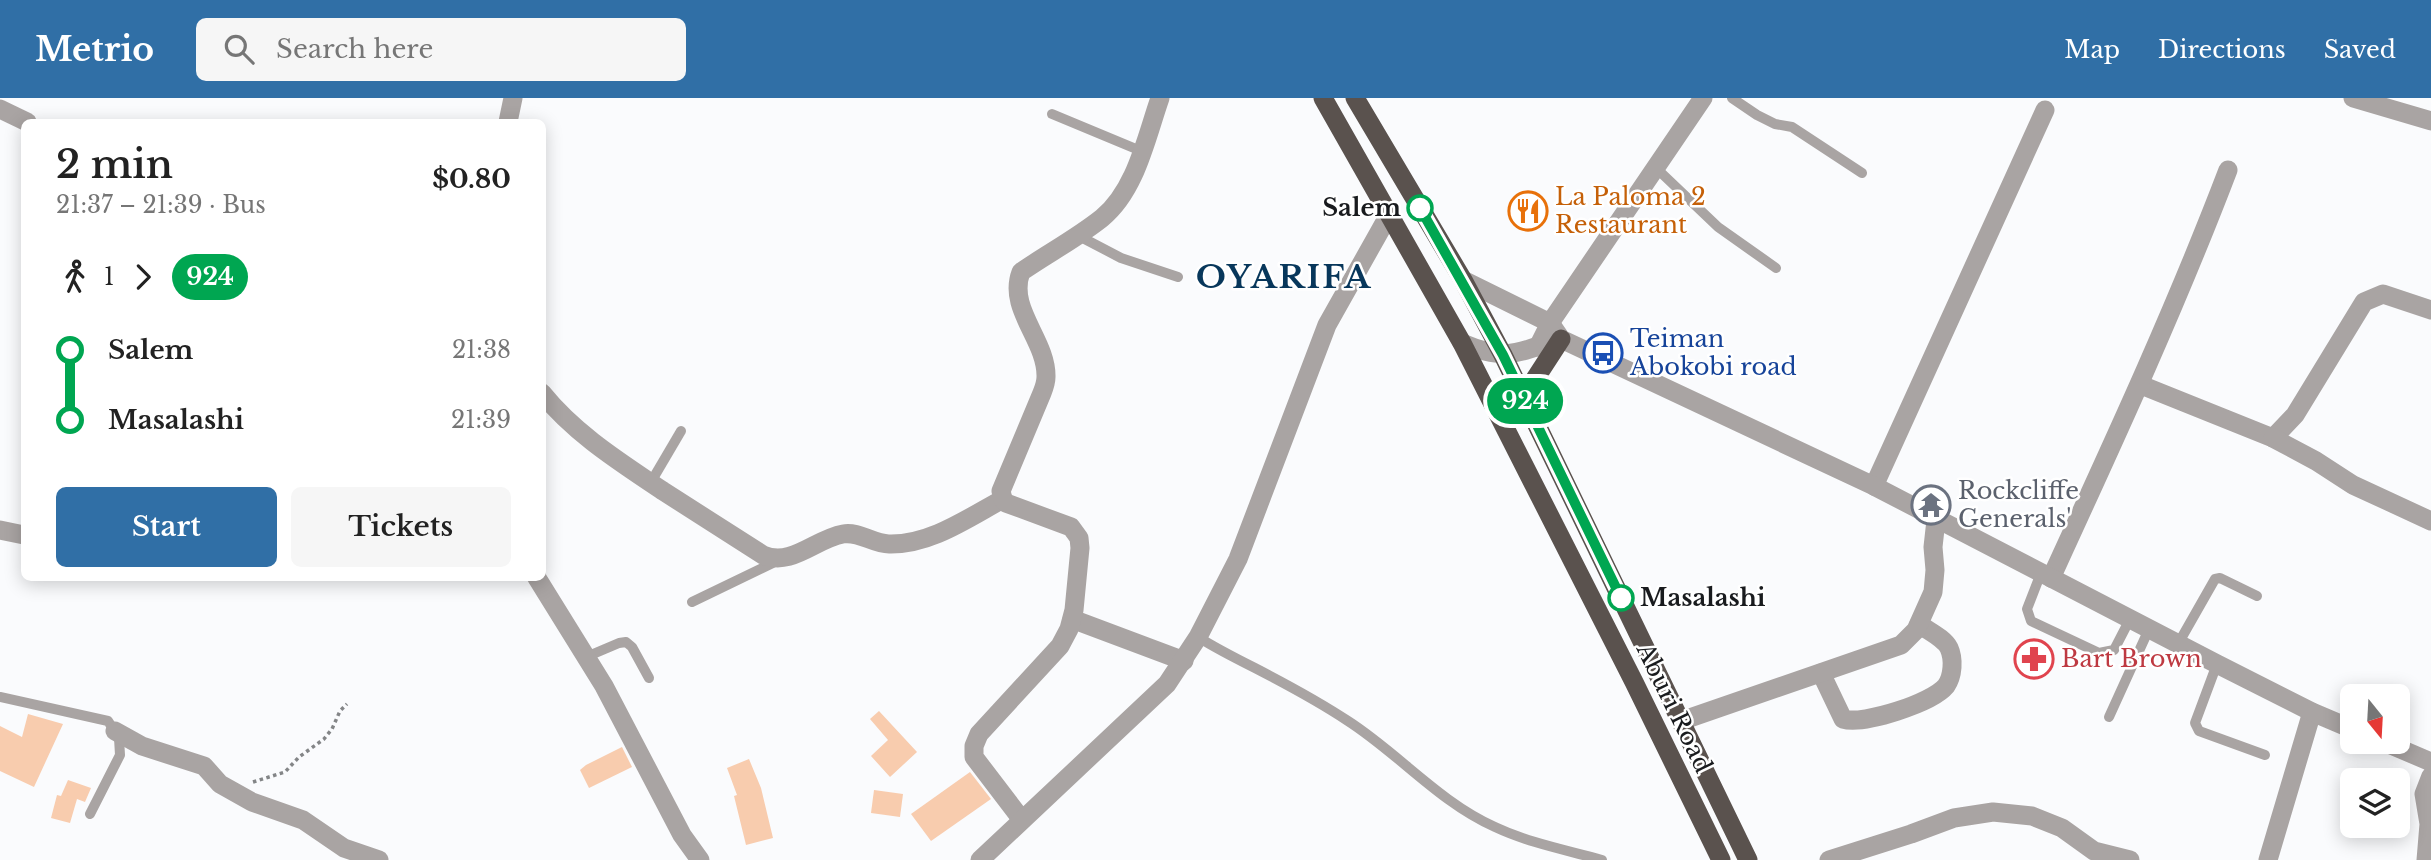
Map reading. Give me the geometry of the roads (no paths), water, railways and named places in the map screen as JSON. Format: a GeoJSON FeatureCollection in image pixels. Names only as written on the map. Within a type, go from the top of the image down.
{"type":"FeatureCollection","features":[{"type":"Feature","properties":{"kind":"highway","name":"Aburi Road"},"geometry":{"type":"LineString","coordinates":[[1323,98],[1462,343],[1721,860]]}},
{"type":"Feature","properties":{"kind":"highway","name":"Aburi Road"},"geometry":{"type":"LineString","coordinates":[[1355,98],[1503,355],[1748,860]]}},
{"type":"Feature","properties":{"kind":"highway"},"geometry":{"type":"LineString","coordinates":[[1528,406],[1530,392],[1555,331]]}},
{"type":"Feature","properties":{"kind":"street"},"geometry":{"type":"LineString","coordinates":[[509,119],[513,98]]}},
{"type":"Feature","properties":{"kind":"street"},"geometry":{"type":"LineString","coordinates":[[1022,820],[974,757],[974,746],[979,734],[1060,646],[1072,619],[1080,548],[1076,533],[1071,527],[1006,503],[1001,491],[1046,378],[1044,364],[1018,298],[1016,284],[1021,272],[1102,217],[1121,196],[1134,172],[1160,98]]}},
{"type":"Feature","properties":{"kind":"street"},"geometry":{"type":"LineString","coordinates":[[1462,343],[1488,353],[1503,355],[1538,347],[1555,331],[1655,167],[1703,98]]}},
{"type":"Feature","properties":{"kind":"street"},"geometry":{"type":"LineString","coordinates":[[2353,98],[2431,121]]}},
{"type":"Feature","properties":{"kind":"street"},"geometry":{"type":"LineString","coordinates":[[0,110],[21,119]]}},
{"type":"Feature","properties":{"kind":"street"},"geometry":{"type":"LineString","coordinates":[[1874,486],[2045,110]]}},
{"type":"Feature","properties":{"kind":"street"},"geometry":{"type":"LineString","coordinates":[[2046,575],[2141,385],[2228,170]]}},
{"type":"Feature","properties":{"kind":"street"},"geometry":{"type":"LineString","coordinates":[[980,860],[1167,684],[1184,661],[1238,559],[1328,325],[1390,213]]}},
{"type":"Feature","properties":{"kind":"street"},"geometry":{"type":"LineString","coordinates":[[1462,280],[1555,331],[1874,486],[2148,629],[2340,724]]}},
{"type":"Feature","properties":{"kind":"street"},"geometry":{"type":"LineString","coordinates":[[2273,438],[2295,415],[2364,302],[2383,294],[2431,310]]}},
{"type":"Feature","properties":{"kind":"street"},"geometry":{"type":"LineString","coordinates":[[2141,385],[2273,438],[2353,485],[2431,521]]}},
{"type":"Feature","properties":{"kind":"street"},"geometry":{"type":"LineString","coordinates":[[546,398],[557,412],[587,438],[772,559],[783,559],[839,535],[853,533],[888,544],[916,541],[939,534],[1003,499]]}},
{"type":"Feature","properties":{"kind":"street"},"geometry":{"type":"LineString","coordinates":[[1681,721],[1901,645],[1919,624],[1933,592],[1936,570],[1933,547],[1937,520]]}},
{"type":"Feature","properties":{"kind":"street"},"geometry":{"type":"LineString","coordinates":[[0,530],[21,534]]}},
{"type":"Feature","properties":{"kind":"street"},"geometry":{"type":"LineString","coordinates":[[539,581],[604,687],[682,835],[700,860]]}},
{"type":"Feature","properties":{"kind":"street"},"geometry":{"type":"LineString","coordinates":[[1072,619],[1184,661]]}},
{"type":"Feature","properties":{"kind":"street"},"geometry":{"type":"LineString","coordinates":[[1821,673],[1843,719],[1852,722],[1873,718],[1931,697],[1945,687],[1950,678],[1951,654],[1947,645],[1919,624]]}},
{"type":"Feature","properties":{"kind":"street"},"geometry":{"type":"LineString","coordinates":[[2268,860],[2312,712]]}},
{"type":"Feature","properties":{"kind":"street"},"geometry":{"type":"LineString","coordinates":[[115,731],[142,746],[204,766],[219,784],[252,802],[303,820],[344,848],[379,860]]}},
{"type":"Feature","properties":{"kind":"street"},"geometry":{"type":"LineString","coordinates":[[2410,753],[2431,762]]}},
{"type":"Feature","properties":{"kind":"street"},"geometry":{"type":"LineString","coordinates":[[2426,860],[2429,824],[2424,794],[2431,776]]}},
{"type":"Feature","properties":{"kind":"street"},"geometry":{"type":"LineString","coordinates":[[1829,860],[1954,818],[1993,812],[2032,816],[2062,828],[2095,851],[2130,860]]}},
{"type":"Feature","properties":{"kind":"lane"},"geometry":{"type":"LineString","coordinates":[[1732,98],[1756,115],[1775,124],[1791,127],[1862,173]]}},
{"type":"Feature","properties":{"kind":"lane"},"geometry":{"type":"LineString","coordinates":[[1052,114],[1141,151]]}},
{"type":"Feature","properties":{"kind":"lane"},"geometry":{"type":"LineString","coordinates":[[1655,167],[1718,227],[1776,268]]}},
{"type":"Feature","properties":{"kind":"lane"},"geometry":{"type":"LineString","coordinates":[[1076,235],[1121,258],[1178,277]]}},
{"type":"Feature","properties":{"kind":"lane"},"geometry":{"type":"LineString","coordinates":[[651,482],[681,431]]}},
{"type":"Feature","properties":{"kind":"lane"},"geometry":{"type":"LineString","coordinates":[[692,602],[783,559]]}},
{"type":"Feature","properties":{"kind":"lane"},"geometry":{"type":"LineString","coordinates":[[2046,575],[2027,609],[2031,621],[2099,653],[2106,653],[2114,650],[2130,619]]}},
{"type":"Feature","properties":{"kind":"lane"},"geometry":{"type":"LineString","coordinates":[[2178,644],[2215,579],[2220,578],[2257,596]]}},
{"type":"Feature","properties":{"kind":"lane"},"geometry":{"type":"LineString","coordinates":[[2109,717],[2148,629]]}},
{"type":"Feature","properties":{"kind":"lane"},"geometry":{"type":"LineString","coordinates":[[1198,637],[1220,652],[1294,688],[1348,720],[1388,748],[1410,770],[1494,827],[1544,845],[1602,860]]}},
{"type":"Feature","properties":{"kind":"lane"},"geometry":{"type":"LineString","coordinates":[[586,657],[626,642],[632,647],[649,678]]}},
{"type":"Feature","properties":{"kind":"lane"},"geometry":{"type":"LineString","coordinates":[[2217,664],[2194,723],[2196,727],[2199,731],[2265,755]]}},
{"type":"Feature","properties":{"kind":"lane"},"geometry":{"type":"LineString","coordinates":[[0,697],[108,721],[119,738],[120,755],[90,814]]}},
{"type":"Feature","properties":{"kind":"place","name":"Salem"},"geometry":{"type":"Point","coordinates":[1420,208]}},
{"type":"Feature","properties":{"kind":"place","name":"La Paloma 2 Restaurant"},"geometry":{"type":"Point","coordinates":[1528,211]}},
{"type":"Feature","properties":{"kind":"place","name":"Teiman Abokobi road"},"geometry":{"type":"Point","coordinates":[1603,353]}},
{"type":"Feature","properties":{"kind":"place","name":"Rockcliffe Generals'"},"geometry":{"type":"Point","coordinates":[1931,505]}},
{"type":"Feature","properties":{"kind":"place","name":"Masalashi"},"geometry":{"type":"Point","coordinates":[1621,598]}},
{"type":"Feature","properties":{"kind":"place","name":"Bart Brown"},"geometry":{"type":"Point","coordinates":[2034,659]}},
{"type":"Feature","properties":{"kind":"district","name":"OYARIFA"},"geometry":{"type":"Point","coordinates":[1284,277]}}]}
